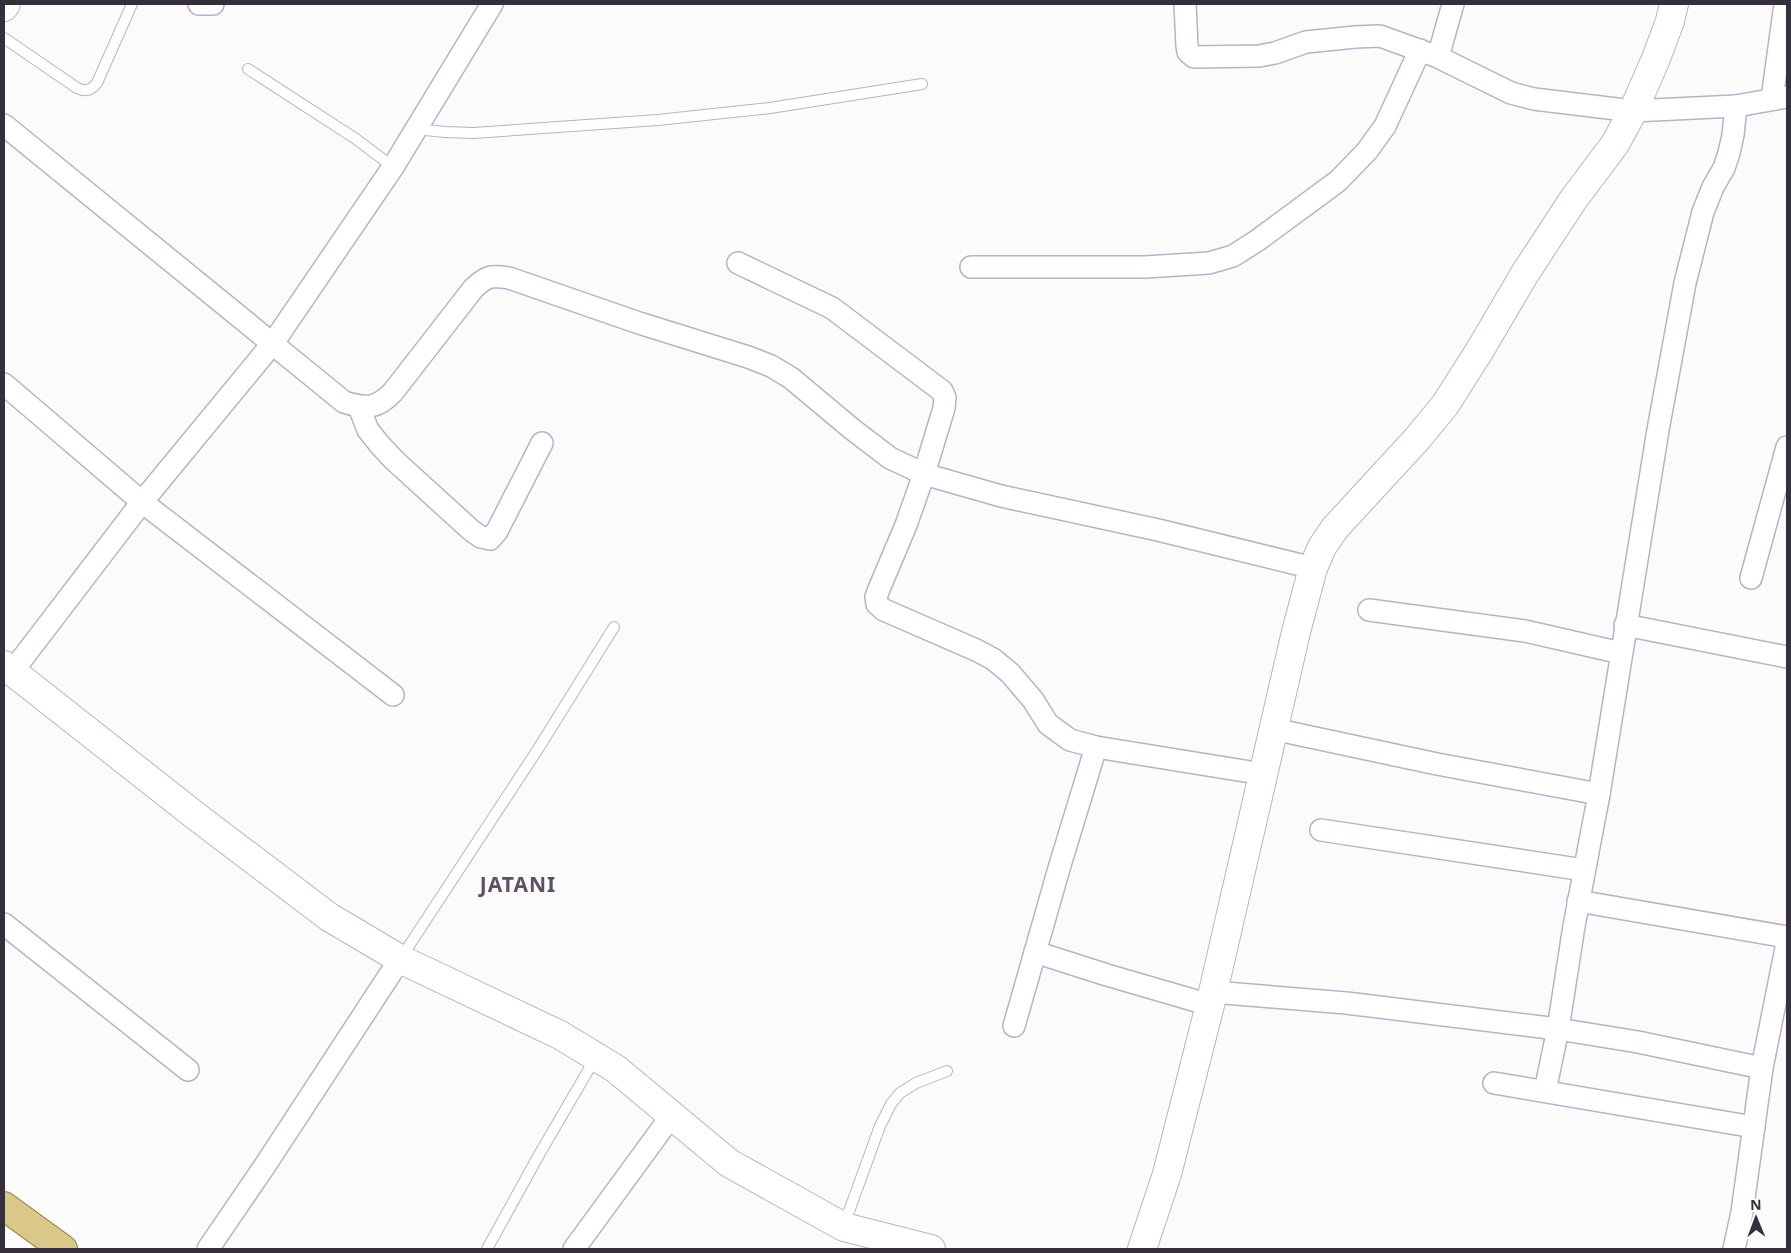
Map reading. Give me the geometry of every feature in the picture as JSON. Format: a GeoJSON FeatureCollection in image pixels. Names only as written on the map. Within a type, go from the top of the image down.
{"type":"FeatureCollection","features":[{"type":"Feature","properties":{"kind":"main road"},"geometry":{"type":"LineString","coordinates":[[4,1206],[63,1249]]}},
{"type":"Feature","properties":{"kind":"main road"},"geometry":{"type":"LineString","coordinates":[[4,1229],[30,1249]]}},
{"type":"Feature","properties":{"kind":"street"},"geometry":{"type":"LineString","coordinates":[[199,4],[213,4]]}},
{"type":"Feature","properties":{"kind":"street"},"geometry":{"type":"LineString","coordinates":[[492,4],[393,167],[273,343],[142,502],[7,674],[329,918],[400,959],[560,1035],[616,1069],[729,1163],[844,1227],[931,1249]]}},
{"type":"Feature","properties":{"kind":"street"},"geometry":{"type":"LineString","coordinates":[[1185,4],[1188,52],[1194,57],[1259,56],[1275,53],[1306,42],[1370,36],[1392,40],[1429,54],[1511,93],[1534,99],[1633,111],[1736,106],[1780,98],[1785,4]]}},
{"type":"Feature","properties":{"kind":"street"},"geometry":{"type":"LineString","coordinates":[[971,268],[1145,267],[1209,263],[1233,256],[1258,240],[1338,181],[1367,151],[1385,126],[1429,54],[1453,4]]}},
{"type":"Feature","properties":{"kind":"street"},"geometry":{"type":"LineString","coordinates":[[1142,1249],[1167,1174],[1212,998],[1298,624],[1313,568],[1322,547],[1335,528],[1417,440],[1445,405],[1524,275],[1573,200],[1615,144],[1633,111],[1670,21],[1674,4]]}},
{"type":"Feature","properties":{"kind":"street"},"geometry":{"type":"LineString","coordinates":[[1545,1090],[1558,1029],[1578,901],[1599,794],[1620,652],[1685,283],[1703,212],[1730,153],[1736,106]]}},
{"type":"Feature","properties":{"kind":"street"},"geometry":{"type":"LineString","coordinates":[[4,125],[344,402],[359,407],[384,402],[473,289],[483,279],[494,276],[509,278],[771,366],[791,378],[890,458],[924,474],[1001,496],[1158,530],[1313,568]]}},
{"type":"Feature","properties":{"kind":"street"},"geometry":{"type":"LineString","coordinates":[[738,263],[832,308],[942,391],[946,398],[924,474],[906,525],[876,597],[877,604],[884,610],[993,659],[1010,673],[1033,700],[1048,724],[1070,740],[1096,747],[1263,774]]}},
{"type":"Feature","properties":{"kind":"street"},"geometry":{"type":"LineString","coordinates":[[4,384],[142,502],[393,695]]}},
{"type":"Feature","properties":{"kind":"street"},"geometry":{"type":"LineString","coordinates":[[359,407],[368,430],[389,455],[465,525],[481,537],[490,539],[498,531],[542,443]]}},
{"type":"Feature","properties":{"kind":"street"},"geometry":{"type":"LineString","coordinates":[[1751,578],[1787,447]]}},
{"type":"Feature","properties":{"kind":"street"},"geometry":{"type":"LineString","coordinates":[[1369,610],[1526,631],[1620,652]]}},
{"type":"Feature","properties":{"kind":"street"},"geometry":{"type":"LineString","coordinates":[[1625,625],[1787,657]]}},
{"type":"Feature","properties":{"kind":"street"},"geometry":{"type":"LineString","coordinates":[[1274,729],[1437,764],[1599,794]]}},
{"type":"Feature","properties":{"kind":"street"},"geometry":{"type":"LineString","coordinates":[[1014,1026],[1096,747]]}},
{"type":"Feature","properties":{"kind":"street"},"geometry":{"type":"LineString","coordinates":[[1321,830],[1584,870]]}},
{"type":"Feature","properties":{"kind":"street"},"geometry":{"type":"LineString","coordinates":[[1578,901],[1787,937]]}},
{"type":"Feature","properties":{"kind":"street"},"geometry":{"type":"LineString","coordinates":[[4,924],[188,1070]]}},
{"type":"Feature","properties":{"kind":"street"},"geometry":{"type":"LineString","coordinates":[[1734,1249],[1742,1212],[1762,1068],[1787,943]]}},
{"type":"Feature","properties":{"kind":"street"},"geometry":{"type":"LineString","coordinates":[[1035,952],[1107,975],[1212,998],[1346,1003],[1558,1029],[1638,1042],[1762,1068]]}},
{"type":"Feature","properties":{"kind":"street"},"geometry":{"type":"LineString","coordinates":[[208,1249],[400,959]]}},
{"type":"Feature","properties":{"kind":"street"},"geometry":{"type":"LineString","coordinates":[[1494,1083],[1545,1090],[1754,1127]]}},
{"type":"Feature","properties":{"kind":"street"},"geometry":{"type":"LineString","coordinates":[[574,1249],[672,1115]]}},
{"type":"Feature","properties":{"kind":"lane"},"geometry":{"type":"LineString","coordinates":[[4,38],[77,88],[84,91],[92,89],[97,83],[132,4]]}},
{"type":"Feature","properties":{"kind":"lane"},"geometry":{"type":"LineString","coordinates":[[248,69],[356,139],[393,167]]}},
{"type":"Feature","properties":{"kind":"lane"},"geometry":{"type":"LineString","coordinates":[[416,129],[474,133],[658,120],[770,108],[922,84]]}},
{"type":"Feature","properties":{"kind":"lane"},"geometry":{"type":"LineString","coordinates":[[400,959],[538,749],[614,626]]}},
{"type":"Feature","properties":{"kind":"lane"},"geometry":{"type":"LineString","coordinates":[[487,1249],[596,1057]]}},
{"type":"Feature","properties":{"kind":"lane"},"geometry":{"type":"LineString","coordinates":[[844,1227],[880,1126],[891,1104],[900,1093],[916,1082],[947,1071]]}},
{"type":"Feature","properties":{"kind":"district","name":"JATANI"},"geometry":{"type":"Point","coordinates":[518,884]}}]}
